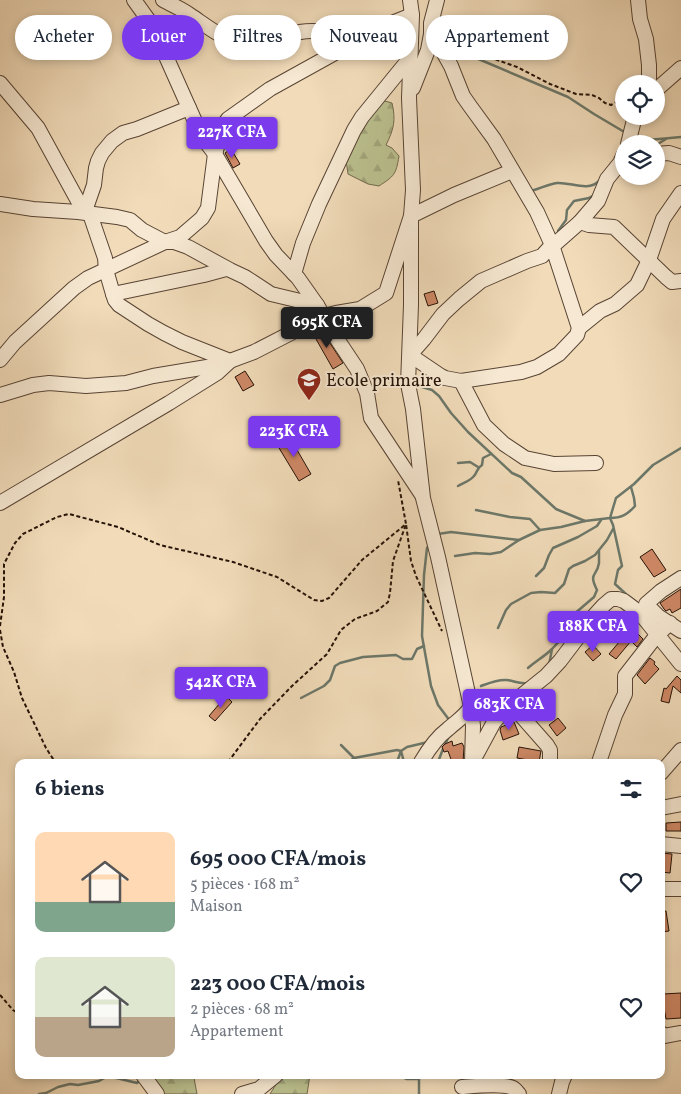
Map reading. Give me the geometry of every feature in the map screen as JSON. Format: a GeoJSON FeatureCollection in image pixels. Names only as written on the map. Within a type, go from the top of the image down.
{"type":"FeatureCollection","features":[{"type":"Feature","properties":{"kind":"street"},"geometry":{"type":"LineString","coordinates":[[134,0],[152,25],[202,137],[215,154],[276,255],[294,274],[357,369],[367,393],[371,418],[423,498]]}},
{"type":"Feature","properties":{"kind":"street"},"geometry":{"type":"LineString","coordinates":[[163,0],[188,13],[216,33],[236,42],[249,45],[259,45],[299,32],[311,32]]}},
{"type":"Feature","properties":{"kind":"street"},"geometry":{"type":"LineString","coordinates":[[410,0],[412,15]]}},
{"type":"Feature","properties":{"kind":"street"},"geometry":{"type":"LineString","coordinates":[[434,15],[437,0]]}},
{"type":"Feature","properties":{"kind":"street"},"geometry":{"type":"LineString","coordinates":[[638,0],[640,19],[646,39],[649,75]]}},
{"type":"Feature","properties":{"kind":"street"},"geometry":{"type":"LineString","coordinates":[[409,98],[426,55]]}},
{"type":"Feature","properties":{"kind":"street"},"geometry":{"type":"LineString","coordinates":[[0,360],[15,342],[74,288],[88,278],[165,242],[180,237],[192,228],[202,218],[208,208],[215,154],[223,126],[228,119],[270,89],[322,60]]}},
{"type":"Feature","properties":{"kind":"street"},"geometry":{"type":"LineString","coordinates":[[294,274],[319,204],[354,130],[362,117],[408,60]]}},
{"type":"Feature","properties":{"kind":"street"},"geometry":{"type":"LineString","coordinates":[[410,60],[409,98],[413,190],[410,216],[411,304],[408,384],[413,409],[423,498],[471,707],[473,730],[472,759]]}},
{"type":"Feature","properties":{"kind":"street"},"geometry":{"type":"LineString","coordinates":[[410,355],[445,378],[461,381],[521,372],[537,367],[559,354],[577,335],[579,328],[552,245],[537,212],[494,139],[464,96],[448,60]]}},
{"type":"Feature","properties":{"kind":"street"},"geometry":{"type":"LineString","coordinates":[[665,82],[681,68]]}},
{"type":"Feature","properties":{"kind":"street"},"geometry":{"type":"LineString","coordinates":[[0,83],[38,128],[78,200],[88,211],[105,258],[106,270],[115,300],[122,307],[148,324],[182,342],[230,361]]}},
{"type":"Feature","properties":{"kind":"street"},"geometry":{"type":"LineString","coordinates":[[88,211],[98,161],[112,141],[123,133],[188,108]]}},
{"type":"Feature","properties":{"kind":"street"},"geometry":{"type":"LineString","coordinates":[[665,153],[681,157]]}},
{"type":"Feature","properties":{"kind":"street"},"geometry":{"type":"LineString","coordinates":[[410,355],[443,314],[481,281],[542,256],[552,245],[580,222],[598,201],[607,179],[615,170]]}},
{"type":"Feature","properties":{"kind":"street"},"geometry":{"type":"LineString","coordinates":[[0,204],[33,210],[88,211],[130,220],[142,230],[165,242],[183,244],[245,277],[271,294],[320,311],[336,313],[360,308],[386,293],[410,216],[512,171]]}},
{"type":"Feature","properties":{"kind":"street"},"geometry":{"type":"LineString","coordinates":[[579,328],[600,311],[626,296],[637,285],[649,260],[663,219],[681,193]]}},
{"type":"Feature","properties":{"kind":"street"},"geometry":{"type":"LineString","coordinates":[[580,222],[589,225],[614,227],[672,282],[681,281]]}},
{"type":"Feature","properties":{"kind":"street"},"geometry":{"type":"LineString","coordinates":[[113,294],[204,275],[226,268]]}},
{"type":"Feature","properties":{"kind":"street"},"geometry":{"type":"LineString","coordinates":[[0,396],[33,385],[49,383],[86,386],[126,382],[219,365],[254,352],[320,311]]}},
{"type":"Feature","properties":{"kind":"street"},"geometry":{"type":"LineString","coordinates":[[0,503],[169,403],[216,373],[230,361]]}},
{"type":"Feature","properties":{"kind":"street"},"geometry":{"type":"LineString","coordinates":[[461,381],[484,425],[504,444],[525,458],[554,464],[596,463]]}},
{"type":"Feature","properties":{"kind":"street"},"geometry":{"type":"LineString","coordinates":[[676,627],[658,616],[646,604],[681,578]]}},
{"type":"Feature","properties":{"kind":"street"},"geometry":{"type":"LineString","coordinates":[[474,759],[494,722],[511,704],[546,676],[594,616],[611,599],[624,600],[640,613],[681,664]]}},
{"type":"Feature","properties":{"kind":"street"},"geometry":{"type":"LineString","coordinates":[[600,759],[615,715],[625,694],[626,676],[657,635],[676,627]]}},
{"type":"Feature","properties":{"kind":"street"},"geometry":{"type":"LineString","coordinates":[[511,704],[547,745],[550,750],[550,759]]}},
{"type":"Feature","properties":{"kind":"street"},"geometry":{"type":"LineString","coordinates":[[423,759],[434,742],[447,729],[463,718],[471,707]]}},
{"type":"Feature","properties":{"kind":"street"},"geometry":{"type":"LineString","coordinates":[[665,768],[681,750]]}},
{"type":"Feature","properties":{"kind":"street"},"geometry":{"type":"LineString","coordinates":[[665,807],[681,804]]}},
{"type":"Feature","properties":{"kind":"street"},"geometry":{"type":"LineString","coordinates":[[665,844],[681,846]]}},
{"type":"Feature","properties":{"kind":"street"},"geometry":{"type":"LineString","coordinates":[[665,889],[681,889]]}},
{"type":"Feature","properties":{"kind":"street"},"geometry":{"type":"LineString","coordinates":[[665,1036],[681,1033]]}},
{"type":"Feature","properties":{"kind":"street"},"geometry":{"type":"LineString","coordinates":[[147,1079],[157,1094]]}},
{"type":"Feature","properties":{"kind":"street"},"geometry":{"type":"LineString","coordinates":[[242,1094],[258,1089],[271,1079]]}},
{"type":"Feature","properties":{"kind":"street"},"geometry":{"type":"LineString","coordinates":[[552,1079],[554,1094]]}},
{"type":"Feature","properties":{"kind":"street"},"geometry":{"type":"LineString","coordinates":[[559,1094],[563,1079]]}},
{"type":"Feature","properties":{"kind":"street"},"geometry":{"type":"LineString","coordinates":[[462,1085],[506,1086],[514,1088],[519,1094]]}},
{"type":"Feature","properties":{"kind":"path"},"geometry":{"type":"LineString","coordinates":[[497,60],[576,94],[592,94],[605,103],[611,104],[615,102]]}},
{"type":"Feature","properties":{"kind":"path"},"geometry":{"type":"LineString","coordinates":[[398,477],[411,561],[416,576],[445,637]]}},
{"type":"Feature","properties":{"kind":"path"},"geometry":{"type":"LineString","coordinates":[[0,626],[4,593],[4,564],[14,543],[23,534],[56,518],[69,514],[118,526],[160,545],[233,562],[277,577],[314,600],[322,601],[328,598],[362,560],[406,524]]}},
{"type":"Feature","properties":{"kind":"path"},"geometry":{"type":"LineString","coordinates":[[230,759],[260,719],[327,654],[341,630],[355,618],[378,611],[388,602],[393,561],[406,524]]}},
{"type":"Feature","properties":{"kind":"path"},"geometry":{"type":"LineString","coordinates":[[0,596],[4,593]]}},
{"type":"Feature","properties":{"kind":"path"},"geometry":{"type":"LineString","coordinates":[[0,630],[22,698],[53,759]]}},
{"type":"Feature","properties":{"kind":"path"},"geometry":{"type":"LineString","coordinates":[[0,996],[15,1011]]}},
{"type":"Feature","properties":{"kind":"green space"},"geometry":{"type":"Polygon","coordinates":[[[385,101],[392,103],[394,114],[391,134],[386,145],[392,148],[399,156],[397,167],[393,174],[379,186],[368,184],[348,174],[346,160],[354,130],[385,101]]]}},
{"type":"Feature","properties":{"kind":"green space"},"geometry":{"type":"Polygon","coordinates":[[[147,1079],[194,1079],[197,1094],[156,1094],[147,1079]]]}},
{"type":"Feature","properties":{"kind":"green space"},"geometry":{"type":"Polygon","coordinates":[[[279,1079],[309,1079],[307,1094],[270,1094],[279,1079]]]}},
{"type":"Feature","properties":{"kind":"building"},"geometry":{"type":"Polygon","coordinates":[[[231,149],[240,164],[233,168],[225,153],[231,149]]]}},
{"type":"Feature","properties":{"kind":"building"},"geometry":{"type":"Polygon","coordinates":[[[434,291],[438,303],[428,306],[424,294],[434,291]]]}},
{"type":"Feature","properties":{"kind":"building"},"geometry":{"type":"Polygon","coordinates":[[[320,328],[343,363],[333,369],[312,332],[320,328]]]}},
{"type":"Feature","properties":{"kind":"building"},"geometry":{"type":"Polygon","coordinates":[[[245,371],[254,385],[243,391],[235,377],[245,371]]]}},
{"type":"Feature","properties":{"kind":"building"},"geometry":{"type":"Polygon","coordinates":[[[289,436],[311,474],[299,481],[276,443],[289,436]]]}},
{"type":"Feature","properties":{"kind":"building"},"geometry":{"type":"Polygon","coordinates":[[[652,549],[666,570],[654,577],[640,557],[652,549]]]}},
{"type":"Feature","properties":{"kind":"building"},"geometry":{"type":"Polygon","coordinates":[[[681,589],[681,608],[672,613],[670,609],[666,611],[660,603],[681,589]]]}},
{"type":"Feature","properties":{"kind":"building"},"geometry":{"type":"Polygon","coordinates":[[[630,621],[643,639],[637,647],[631,641],[616,659],[609,654],[625,635],[620,627],[630,621]]]}},
{"type":"Feature","properties":{"kind":"building"},"geometry":{"type":"Polygon","coordinates":[[[593,645],[601,654],[593,661],[585,652],[593,645]]]}},
{"type":"Feature","properties":{"kind":"building"},"geometry":{"type":"Polygon","coordinates":[[[650,658],[659,669],[645,684],[637,675],[650,658]]]}},
{"type":"Feature","properties":{"kind":"building"},"geometry":{"type":"Polygon","coordinates":[[[677,676],[681,680],[681,693],[673,686],[669,703],[661,701],[664,688],[666,689],[677,676]]]}},
{"type":"Feature","properties":{"kind":"building"},"geometry":{"type":"Polygon","coordinates":[[[226,696],[232,702],[215,721],[209,716],[226,696]]]}},
{"type":"Feature","properties":{"kind":"building"},"geometry":{"type":"Polygon","coordinates":[[[558,718],[566,728],[557,736],[549,725],[558,718]]]}},
{"type":"Feature","properties":{"kind":"building"},"geometry":{"type":"Polygon","coordinates":[[[514,722],[519,734],[503,740],[501,727],[514,722]]]}},
{"type":"Feature","properties":{"kind":"building"},"geometry":{"type":"Polygon","coordinates":[[[452,741],[453,746],[462,743],[464,747],[463,759],[451,759],[448,751],[444,752],[442,747],[452,741]]]}},
{"type":"Feature","properties":{"kind":"building"},"geometry":{"type":"Polygon","coordinates":[[[519,747],[541,751],[540,759],[517,758],[519,747]]]}},
{"type":"Feature","properties":{"kind":"building"},"geometry":{"type":"Polygon","coordinates":[[[681,822],[681,831],[666,831],[666,823],[681,822]]]}},
{"type":"Feature","properties":{"kind":"building"},"geometry":{"type":"Polygon","coordinates":[[[665,853],[672,854],[670,873],[665,872],[665,853]]]}},
{"type":"Feature","properties":{"kind":"building"},"geometry":{"type":"Polygon","coordinates":[[[665,911],[666,911],[669,931],[665,932],[665,911]]]}},
{"type":"Feature","properties":{"kind":"building"},"geometry":{"type":"Polygon","coordinates":[[[681,993],[681,1018],[666,1019],[665,994],[681,993]]]}},
{"type":"Feature","properties":{"kind":"waterway"},"geometry":{"type":"LineString","coordinates":[[481,60],[568,97],[626,133]]}},
{"type":"Feature","properties":{"kind":"waterway"},"geometry":{"type":"LineString","coordinates":[[665,138],[681,137]]}},
{"type":"Feature","properties":{"kind":"waterway"},"geometry":{"type":"LineString","coordinates":[[534,190],[557,183],[590,186],[599,181]]}},
{"type":"Feature","properties":{"kind":"waterway"},"geometry":{"type":"LineString","coordinates":[[558,231],[566,220],[567,210],[574,201],[594,195]]}},
{"type":"Feature","properties":{"kind":"waterway"},"geometry":{"type":"LineString","coordinates":[[419,386],[432,390],[439,396],[468,432],[512,473],[521,477],[556,509],[585,521]]}},
{"type":"Feature","properties":{"kind":"waterway"},"geometry":{"type":"LineString","coordinates":[[438,534],[451,532],[519,540],[540,530],[610,518],[616,498],[634,484],[653,465],[681,448]]}},
{"type":"Feature","properties":{"kind":"waterway"},"geometry":{"type":"LineString","coordinates":[[458,486],[472,478],[482,465],[483,458],[491,454]]}},
{"type":"Feature","properties":{"kind":"waterway"},"geometry":{"type":"LineString","coordinates":[[458,463],[470,462],[478,467]]}},
{"type":"Feature","properties":{"kind":"waterway"},"geometry":{"type":"LineString","coordinates":[[627,595],[615,584],[618,570],[622,566],[610,518],[624,515],[635,506],[631,487]]}},
{"type":"Feature","properties":{"kind":"waterway"},"geometry":{"type":"LineString","coordinates":[[476,510],[530,519],[540,530]]}},
{"type":"Feature","properties":{"kind":"waterway"},"geometry":{"type":"LineString","coordinates":[[536,576],[544,568],[553,548],[597,526],[601,520]]}},
{"type":"Feature","properties":{"kind":"waterway"},"geometry":{"type":"LineString","coordinates":[[498,628],[506,610],[511,604],[531,593],[555,593],[564,584],[569,569],[595,555],[613,529]]}},
{"type":"Feature","properties":{"kind":"waterway"},"geometry":{"type":"LineString","coordinates":[[455,556],[501,552],[519,540]]}},
{"type":"Feature","properties":{"kind":"waterway"},"geometry":{"type":"LineString","coordinates":[[430,544],[427,548],[424,575],[422,636],[431,686],[438,705],[450,721]]}},
{"type":"Feature","properties":{"kind":"waterway"},"geometry":{"type":"LineString","coordinates":[[549,665],[552,649],[563,637],[565,627],[573,615],[594,597],[597,590],[593,577],[599,563],[599,551]]}},
{"type":"Feature","properties":{"kind":"waterway"},"geometry":{"type":"LineString","coordinates":[[301,698],[324,686],[330,680],[335,666],[340,663],[363,657],[396,655],[403,659],[412,659],[417,649],[424,646]]}},
{"type":"Feature","properties":{"kind":"waterway"},"geometry":{"type":"LineString","coordinates":[[528,668],[552,649]]}},
{"type":"Feature","properties":{"kind":"waterway"},"geometry":{"type":"LineString","coordinates":[[481,686],[504,680],[528,683]]}},
{"type":"Feature","properties":{"kind":"waterway"},"geometry":{"type":"LineString","coordinates":[[439,759],[449,736]]}},
{"type":"Feature","properties":{"kind":"waterway"},"geometry":{"type":"LineString","coordinates":[[398,759],[401,751],[407,747],[428,742]]}},
{"type":"Feature","properties":{"kind":"waterway"},"geometry":{"type":"LineString","coordinates":[[341,745],[354,758],[397,750],[401,751],[403,759]]}},
{"type":"Feature","properties":{"kind":"waterway"},"geometry":{"type":"LineString","coordinates":[[39,1094],[70,1084],[78,1085],[103,1079]]}},
{"type":"Feature","properties":{"kind":"waterway"},"geometry":{"type":"LineString","coordinates":[[120,1079],[137,1083],[140,1080]]}},
{"type":"Feature","properties":{"kind":"waterway"},"geometry":{"type":"LineString","coordinates":[[407,1079],[419,1079]]}},
{"type":"Feature","properties":{"kind":"waterway"},"geometry":{"type":"LineString","coordinates":[[419,1079],[419,1094]]}},
{"type":"Feature","properties":{"kind":"place","name":"Ecole primaire"},"geometry":{"type":"Point","coordinates":[309,401]}}]}
